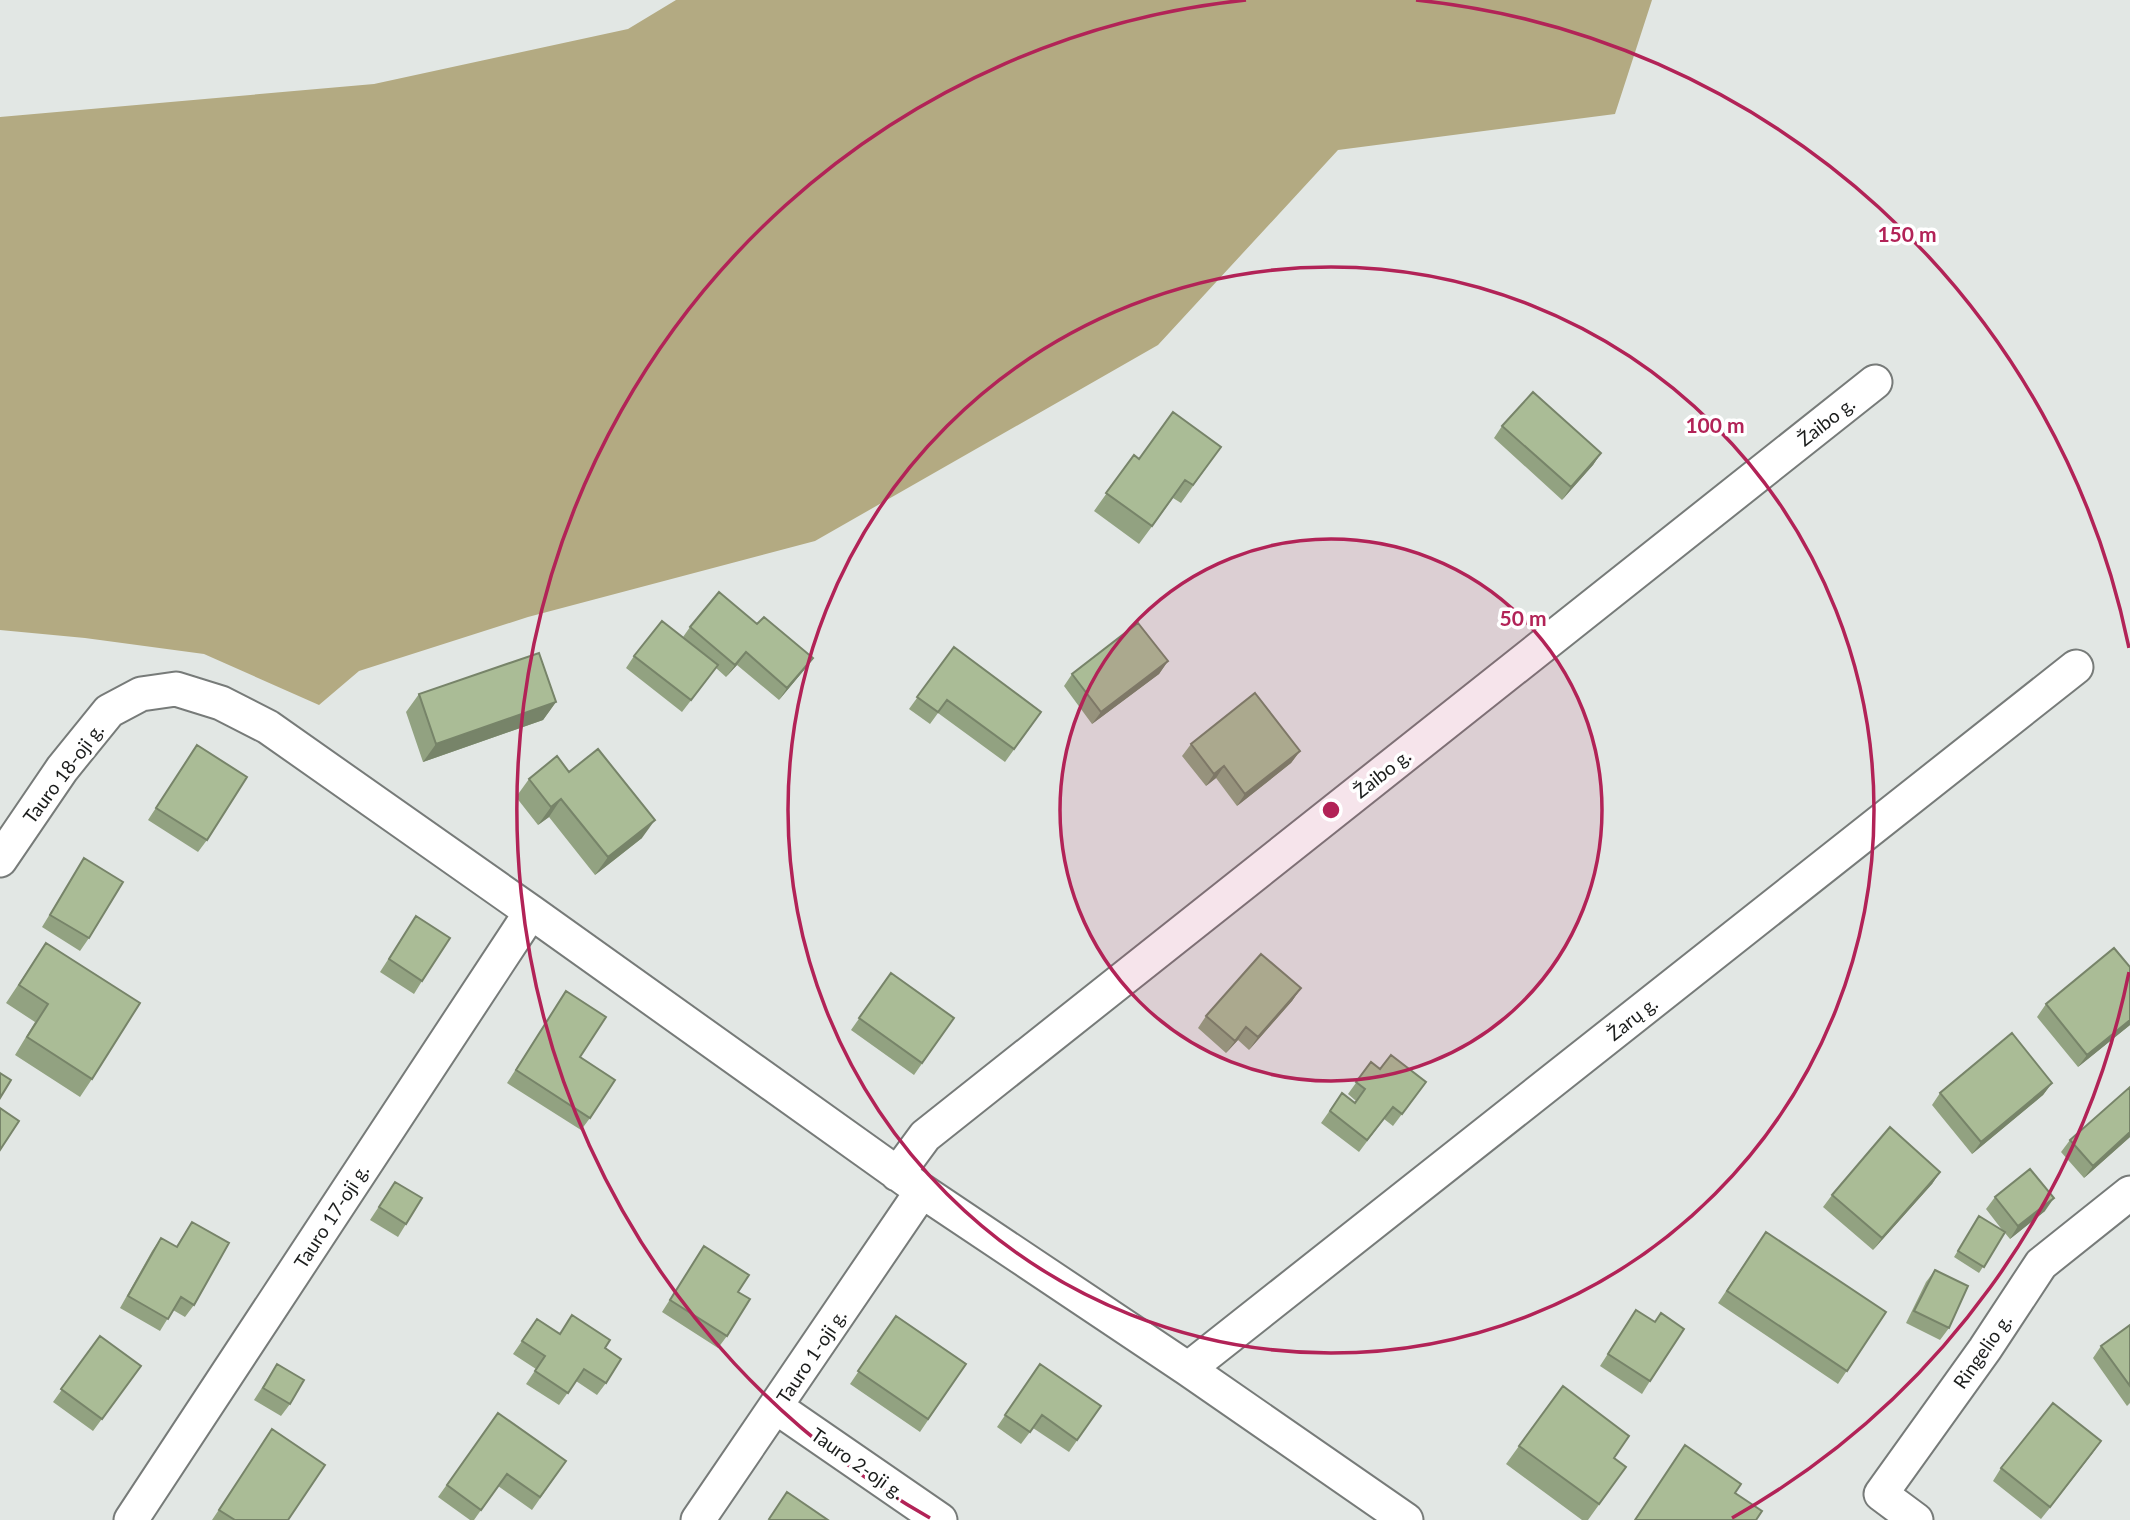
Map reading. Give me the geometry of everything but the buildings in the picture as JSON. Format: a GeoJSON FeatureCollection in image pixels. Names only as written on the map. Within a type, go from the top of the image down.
{"type":"FeatureCollection","features":[{"type":"Feature","properties":{"kind":"street","name":"Žaibo g."},"geometry":{"type":"LineString","coordinates":[[910,1183],[925,1136],[1875,382]]}},
{"type":"Feature","properties":{"kind":"street","name":"Žarų g."},"geometry":{"type":"LineString","coordinates":[[1188,1369],[2076,667]]}},
{"type":"Feature","properties":{"kind":"street","name":"Tauro 18-oji g."},"geometry":{"type":"LineString","coordinates":[[0,860],[62,769],[109,711],[141,694],[176,689],[221,703],[268,727],[531,912]]}},
{"type":"Feature","properties":{"kind":"street"},"geometry":{"type":"LineString","coordinates":[[531,912],[910,1183],[1188,1369],[1406,1520]]}},
{"type":"Feature","properties":{"kind":"street","name":"Tauro 17-oji g."},"geometry":{"type":"LineString","coordinates":[[131,1520],[531,912]]}},
{"type":"Feature","properties":{"kind":"street","name":"Tauro 1-oji g."},"geometry":{"type":"LineString","coordinates":[[698,1520],[776,1407],[910,1183]]}},
{"type":"Feature","properties":{"kind":"street","name":"Ringelio g."},"geometry":{"type":"LineString","coordinates":[[1916,1520],[1881,1494],[1985,1349],[2041,1264],[2130,1193]]}},
{"type":"Feature","properties":{"kind":"street","name":"Tauro 2-oji g."},"geometry":{"type":"LineString","coordinates":[[776,1407],[940,1520]]}},
{"type":"Feature","properties":{"kind":"shaded area"},"geometry":{"type":"Polygon","coordinates":[[[676,0],[1652,0],[1615,114],[1338,150],[1158,345],[815,541],[528,617],[359,671],[319,705],[204,654],[0,630],[0,117],[374,84],[628,29],[676,0]]]}}]}
